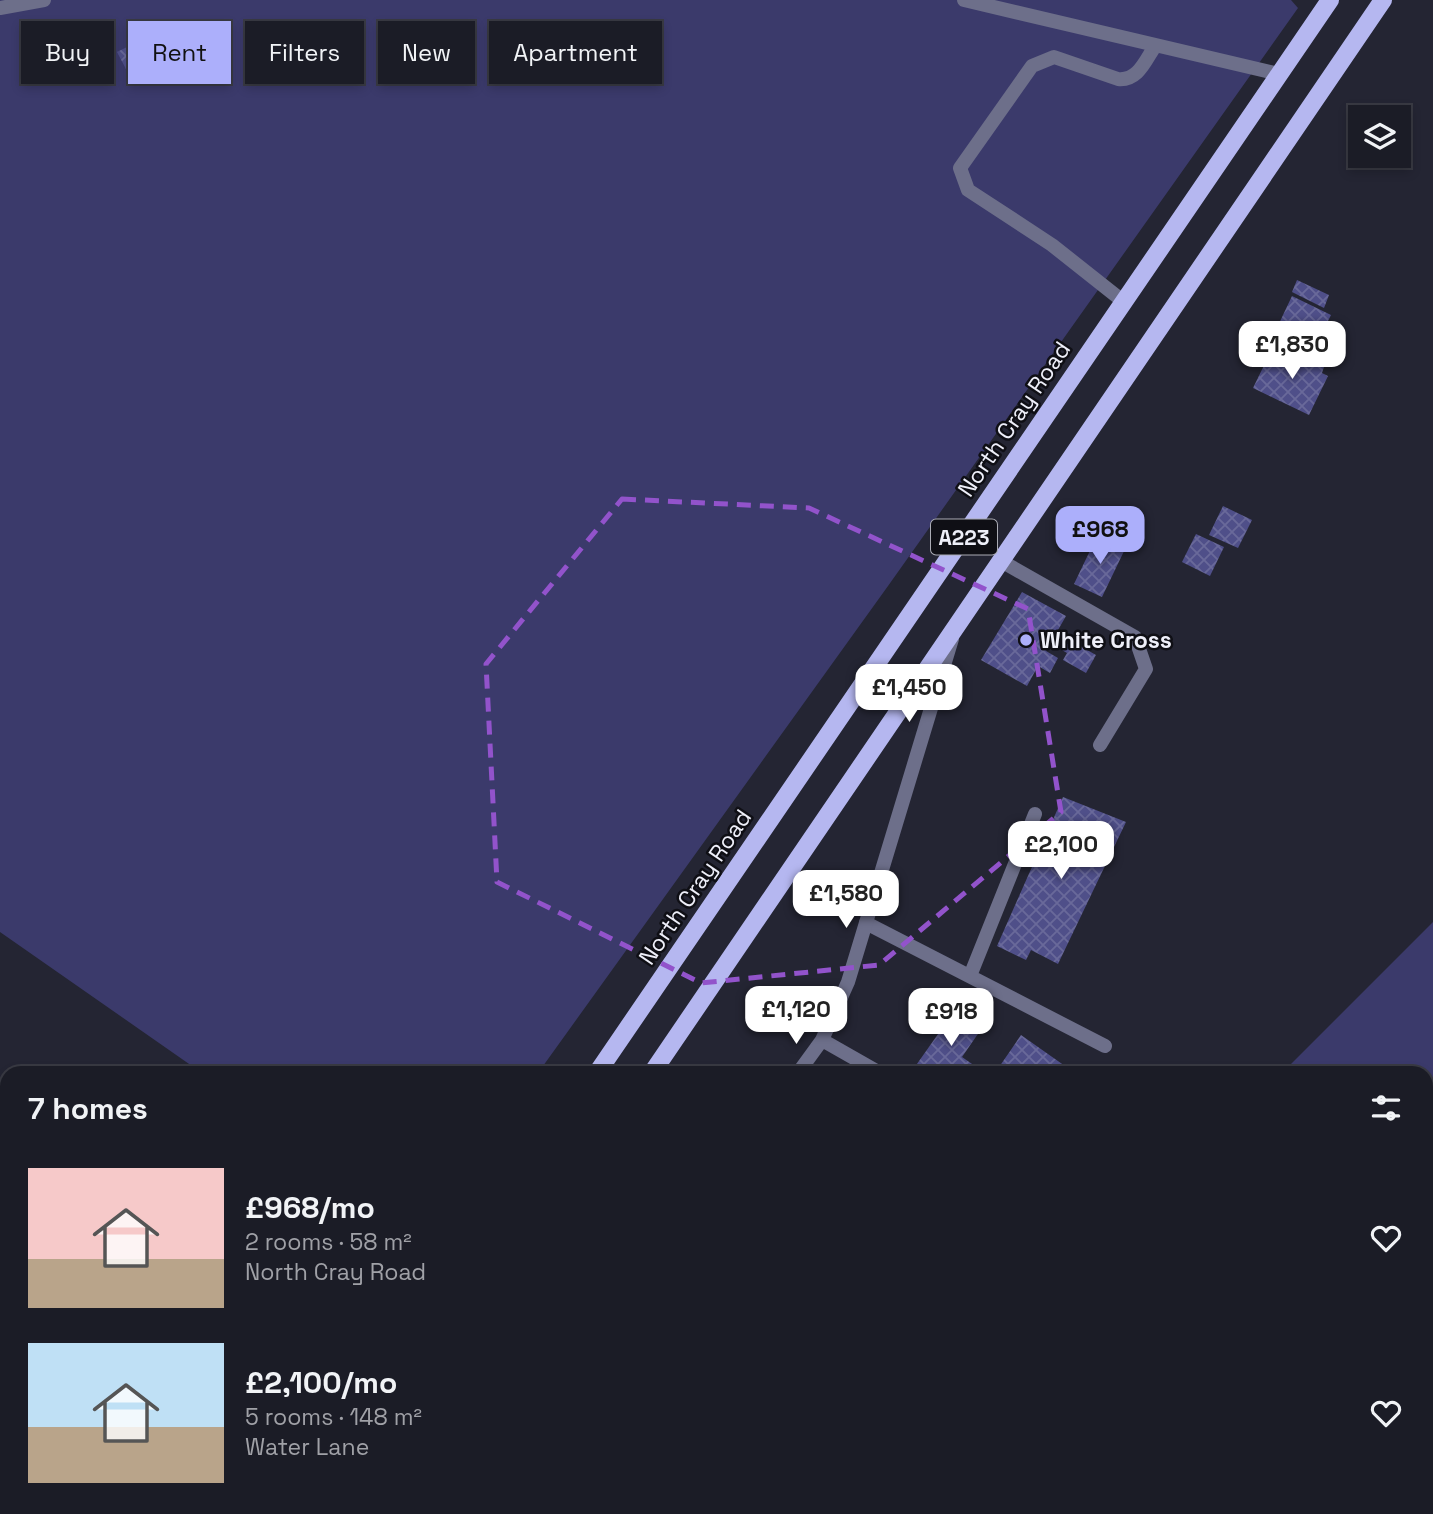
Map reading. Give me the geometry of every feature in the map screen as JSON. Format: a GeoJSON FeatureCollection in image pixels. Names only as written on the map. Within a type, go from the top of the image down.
{"type":"FeatureCollection","features":[{"type":"Feature","properties":{"kind":"main road","name":"North Cray Road"},"geometry":{"type":"LineString","coordinates":[[602,1066],[1330,0]]}},
{"type":"Feature","properties":{"kind":"main road","name":"A223"},"geometry":{"type":"LineString","coordinates":[[657,1066],[1383,0]]}},
{"type":"Feature","properties":{"kind":"street"},"geometry":{"type":"LineString","coordinates":[[0,8],[44,0]]}},
{"type":"Feature","properties":{"kind":"street"},"geometry":{"type":"LineString","coordinates":[[964,0],[1279,75]]}},
{"type":"Feature","properties":{"kind":"street"},"geometry":{"type":"LineString","coordinates":[[1124,302],[1052,246],[968,190],[960,167],[1032,66],[1054,57],[1127,80],[1135,76],[1155,46]]}},
{"type":"Feature","properties":{"kind":"street"},"geometry":{"type":"LineString","coordinates":[[1001,561],[1135,637],[1146,669],[1100,746]]}},
{"type":"Feature","properties":{"kind":"street"},"geometry":{"type":"LineString","coordinates":[[803,1066],[822,1040],[848,982],[955,628]]}},
{"type":"Feature","properties":{"kind":"street"},"geometry":{"type":"LineString","coordinates":[[970,976],[1035,814]]}},
{"type":"Feature","properties":{"kind":"street"},"geometry":{"type":"LineString","coordinates":[[866,923],[1105,1046]]}},
{"type":"Feature","properties":{"kind":"street"},"geometry":{"type":"LineString","coordinates":[[822,1040],[868,1066]]}},
{"type":"Feature","properties":{"kind":"highlighted area"},"geometry":{"type":"Polygon","coordinates":[[[622,499],[809,508],[1028,609],[1061,812],[879,965],[701,983],[497,882],[486,664],[622,499]]]}},
{"type":"Feature","properties":{"kind":"shaded area"},"geometry":{"type":"Polygon","coordinates":[[[0,0],[1291,0],[1298,8],[543,1066],[192,1066],[0,932],[0,0]]]}},
{"type":"Feature","properties":{"kind":"shaded area"},"geometry":{"type":"Polygon","coordinates":[[[1433,922],[1433,1066],[1289,1066],[1433,922]]]}},
{"type":"Feature","properties":{"kind":"building"},"geometry":{"type":"Polygon","coordinates":[[[128,46],[128,73],[117,52],[128,46]]]}},
{"type":"Feature","properties":{"kind":"building"},"geometry":{"type":"Polygon","coordinates":[[[1297,280],[1329,295],[1324,308],[1292,292],[1297,280]]]}},
{"type":"Feature","properties":{"kind":"building"},"geometry":{"type":"Polygon","coordinates":[[[1292,296],[1331,315],[1313,351],[1275,332],[1292,296]]]}},
{"type":"Feature","properties":{"kind":"building"},"geometry":{"type":"Polygon","coordinates":[[[1272,349],[1295,360],[1298,354],[1324,367],[1322,373],[1328,376],[1309,415],[1253,388],[1272,349]]]}},
{"type":"Feature","properties":{"kind":"building"},"geometry":{"type":"Polygon","coordinates":[[[1223,506],[1252,520],[1238,548],[1209,535],[1223,506]]]}},
{"type":"Feature","properties":{"kind":"building"},"geometry":{"type":"Polygon","coordinates":[[[1098,534],[1126,547],[1102,597],[1074,584],[1098,534]]]}},
{"type":"Feature","properties":{"kind":"building"},"geometry":{"type":"Polygon","coordinates":[[[1196,534],[1224,547],[1210,576],[1182,562],[1196,534]]]}},
{"type":"Feature","properties":{"kind":"building","name":"White Cross"},"geometry":{"type":"Polygon","coordinates":[[[1022,592],[1066,616],[1054,637],[1071,646],[1073,642],[1096,655],[1086,673],[1063,660],[1067,653],[1050,643],[1046,651],[1058,658],[1050,673],[1038,666],[1027,686],[981,660],[1022,592]]]}},
{"type":"Feature","properties":{"kind":"building"},"geometry":{"type":"Polygon","coordinates":[[[1063,797],[1126,822],[1058,964],[1031,950],[1026,960],[997,946],[1063,797]]]}},
{"type":"Feature","properties":{"kind":"building"},"geometry":{"type":"Polygon","coordinates":[[[955,1010],[982,1028],[962,1057],[975,1066],[916,1066],[955,1010]]]}},
{"type":"Feature","properties":{"kind":"building"},"geometry":{"type":"Polygon","coordinates":[[[1021,1035],[1065,1066],[1000,1066],[1021,1035]]]}},
{"type":"Feature","properties":{"kind":"place","name":"White Cross"},"geometry":{"type":"Point","coordinates":[1026,640]}}]}
